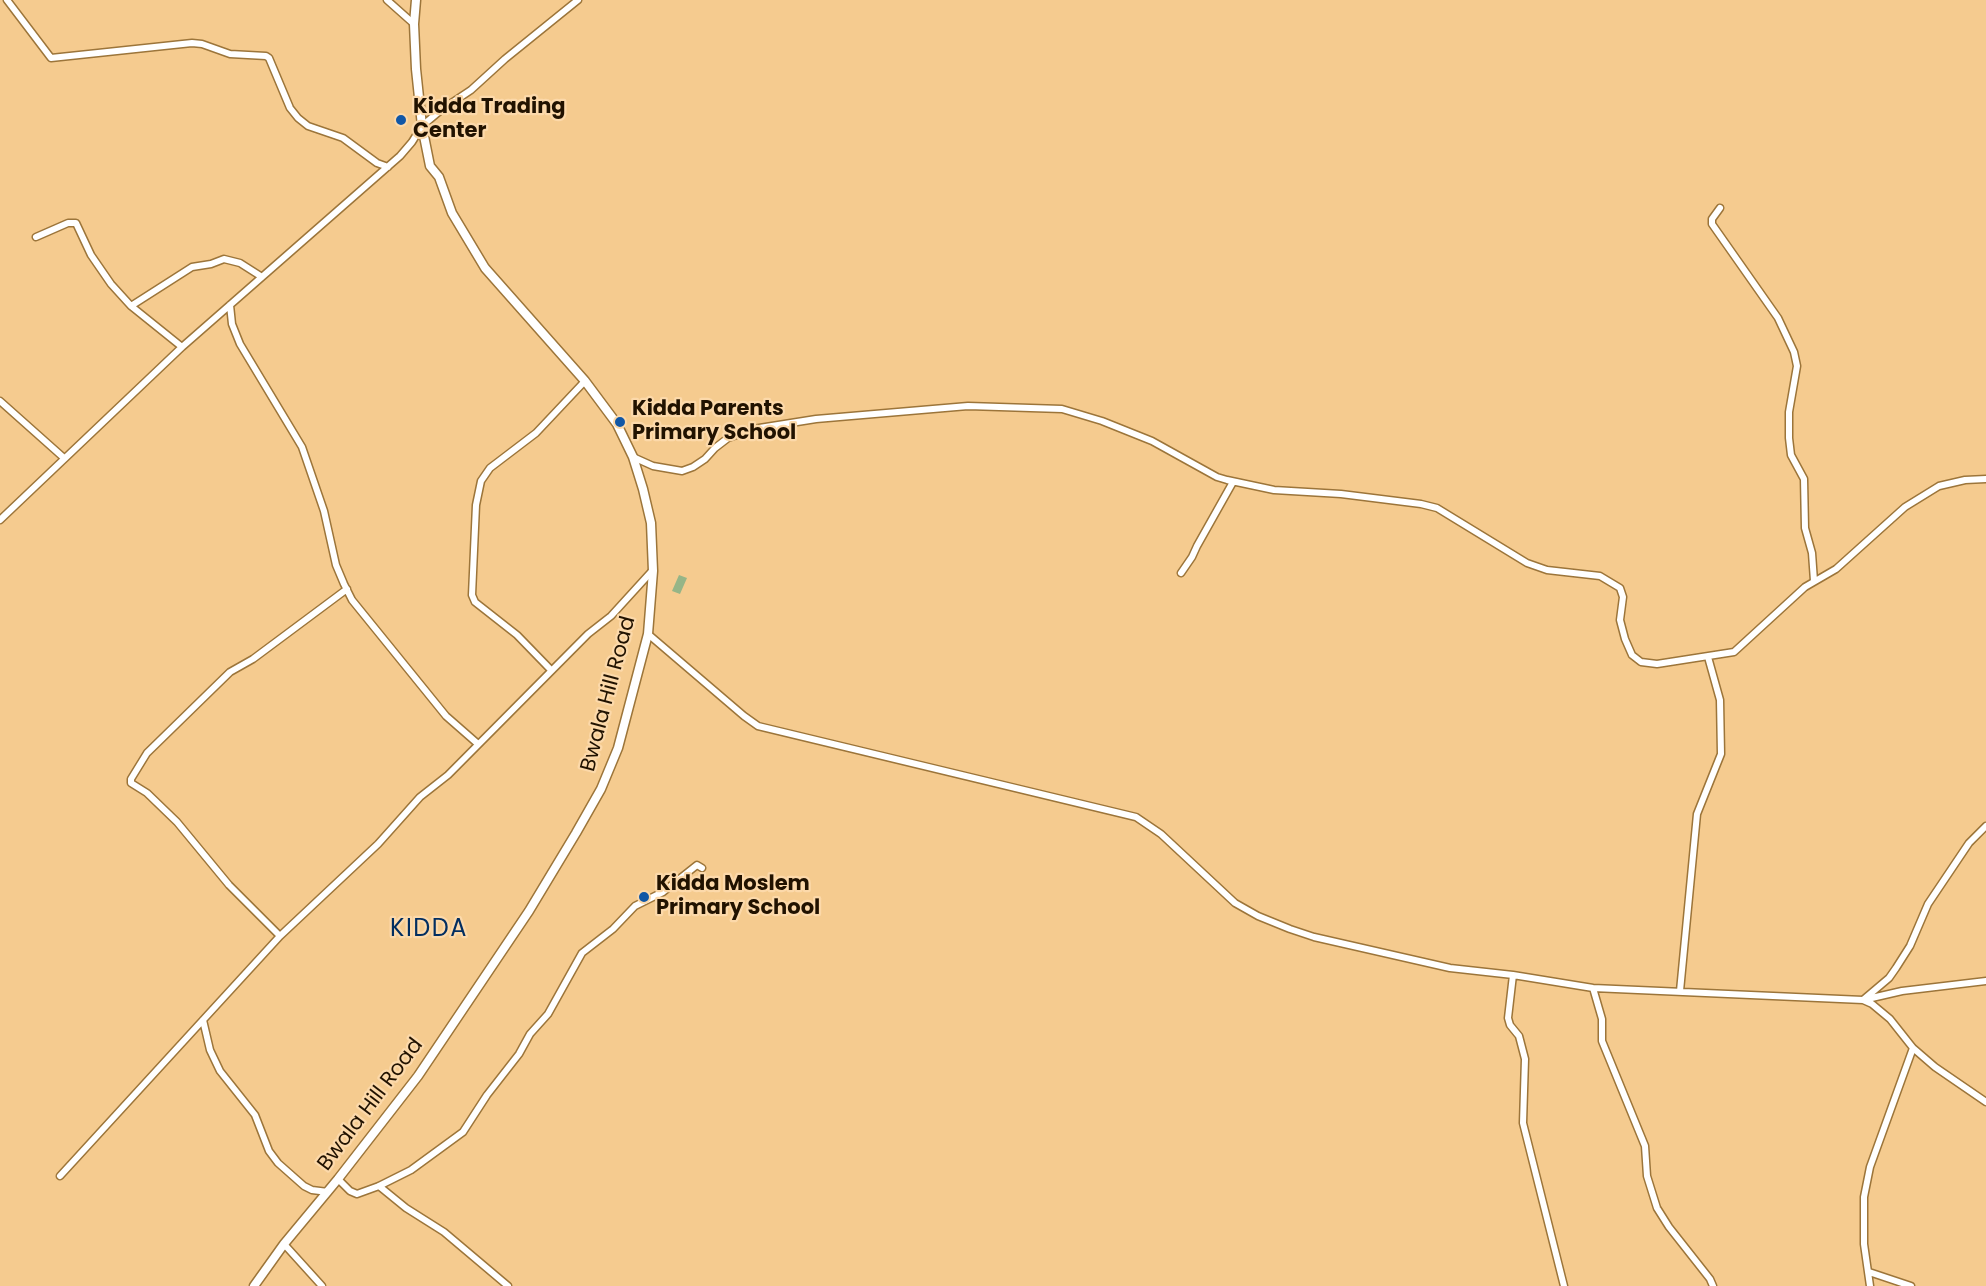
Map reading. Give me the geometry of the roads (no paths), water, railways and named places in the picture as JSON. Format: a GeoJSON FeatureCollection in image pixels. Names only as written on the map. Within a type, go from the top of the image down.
{"type":"FeatureCollection","features":[{"type":"Feature","properties":{"kind":"street"},"geometry":{"type":"LineString","coordinates":[[7,0],[51,58],[192,43],[202,44],[230,54],[266,56],[269,58],[290,108],[298,118],[308,126],[343,138],[377,163],[388,167]]}},
{"type":"Feature","properties":{"kind":"street"},"geometry":{"type":"LineString","coordinates":[[387,0],[414,24]]}},
{"type":"Feature","properties":{"kind":"street","name":"Bwala Hill Road"},"geometry":{"type":"LineString","coordinates":[[254,1286],[284,1244],[328,1192],[418,1076],[529,911],[602,789],[618,748],[648,634],[653,571],[651,523],[633,457],[617,424],[585,381],[485,268],[452,213],[439,177],[430,166],[422,126],[414,24],[416,0]]}},
{"type":"Feature","properties":{"kind":"street"},"geometry":{"type":"LineString","coordinates":[[0,520],[182,347],[388,167],[412,142],[422,126],[471,90],[504,59],[578,0]]}},
{"type":"Feature","properties":{"kind":"street"},"geometry":{"type":"LineString","coordinates":[[1720,208],[1712,219],[1712,224],[1778,318],[1794,352],[1797,366],[1790,412],[1789,438],[1791,455],[1804,479],[1804,528],[1812,553],[1814,581]]}},
{"type":"Feature","properties":{"kind":"street"},"geometry":{"type":"LineString","coordinates":[[36,237],[68,223],[76,224],[101,273],[131,306],[182,347]]}},
{"type":"Feature","properties":{"kind":"street"},"geometry":{"type":"LineString","coordinates":[[131,306],[192,267],[224,259],[240,263],[262,277]]}},
{"type":"Feature","properties":{"kind":"street"},"geometry":{"type":"LineString","coordinates":[[230,305],[232,324],[240,344],[302,447],[324,511],[336,565],[352,600],[446,716],[478,744]]}},
{"type":"Feature","properties":{"kind":"street"},"geometry":{"type":"LineString","coordinates":[[551,670],[517,635],[475,602],[472,595],[476,505],[481,481],[490,468],[536,433],[585,381]]}},
{"type":"Feature","properties":{"kind":"street"},"geometry":{"type":"LineString","coordinates":[[0,400],[64,458]]}},
{"type":"Feature","properties":{"kind":"street"},"geometry":{"type":"LineString","coordinates":[[633,457],[653,466],[682,471],[705,459],[728,438],[753,429],[816,418],[968,406],[1062,409],[1152,441],[1217,477],[1233,482],[1274,490],[1375,498],[1437,508],[1527,563],[1547,570],[1600,576],[1620,588],[1623,597],[1620,620],[1632,655],[1641,662],[1657,664],[1734,652],[1814,581],[1836,569],[1905,507],[1939,486],[1965,480],[1986,479]]}},
{"type":"Feature","properties":{"kind":"street"},"geometry":{"type":"LineString","coordinates":[[1181,573],[1233,482]]}},
{"type":"Feature","properties":{"kind":"street"},"geometry":{"type":"LineString","coordinates":[[60,1176],[280,936],[378,844],[420,797],[448,775],[588,634],[611,616],[653,571]]}},
{"type":"Feature","properties":{"kind":"street"},"geometry":{"type":"LineString","coordinates":[[280,936],[229,885],[177,822],[147,793],[131,783],[131,779],[147,753],[230,672],[254,659],[347,590]]}},
{"type":"Feature","properties":{"kind":"street"},"geometry":{"type":"LineString","coordinates":[[648,634],[758,726],[1136,817],[1161,834],[1235,903],[1279,925],[1314,937],[1450,968],[1593,988],[1863,1000],[1902,992],[1986,981]]}},
{"type":"Feature","properties":{"kind":"street"},"geometry":{"type":"LineString","coordinates":[[1680,991],[1696,814],[1721,754],[1720,700],[1708,657]]}},
{"type":"Feature","properties":{"kind":"street"},"geometry":{"type":"LineString","coordinates":[[1863,1000],[1889,978],[1910,946],[1928,904],[1969,843],[1986,826]]}},
{"type":"Feature","properties":{"kind":"street"},"geometry":{"type":"LineString","coordinates":[[338,1179],[350,1191],[357,1194],[379,1186],[411,1170],[463,1132],[487,1095],[519,1054],[530,1034],[548,1014],[582,953],[613,929],[635,906],[663,892],[697,865],[702,868]]}},
{"type":"Feature","properties":{"kind":"street"},"geometry":{"type":"LineString","coordinates":[[1513,975],[1508,1018],[1510,1025],[1519,1036],[1525,1059],[1523,1123],[1564,1286]]}},
{"type":"Feature","properties":{"kind":"street"},"geometry":{"type":"LineString","coordinates":[[1593,988],[1602,1019],[1602,1041],[1645,1146],[1647,1176],[1657,1208],[1713,1286]]}},
{"type":"Feature","properties":{"kind":"street"},"geometry":{"type":"LineString","coordinates":[[1863,1000],[1872,1004],[1890,1019],[1913,1048],[1935,1067],[1986,1102]]}},
{"type":"Feature","properties":{"kind":"street"},"geometry":{"type":"LineString","coordinates":[[203,1020],[210,1050],[220,1071],[255,1114],[269,1151],[278,1163],[304,1186],[312,1190],[328,1192]]}},
{"type":"Feature","properties":{"kind":"street"},"geometry":{"type":"LineString","coordinates":[[1870,1286],[1864,1244],[1864,1197],[1870,1167],[1913,1048]]}},
{"type":"Feature","properties":{"kind":"street"},"geometry":{"type":"LineString","coordinates":[[379,1186],[406,1208],[444,1232],[508,1286]]}},
{"type":"Feature","properties":{"kind":"street"},"geometry":{"type":"LineString","coordinates":[[284,1244],[322,1286]]}},
{"type":"Feature","properties":{"kind":"street"},"geometry":{"type":"LineString","coordinates":[[1869,1272],[1911,1286]]}},
{"type":"Feature","properties":{"kind":"place","name":"Kidda Trading Center"},"geometry":{"type":"Point","coordinates":[401,120]}},
{"type":"Feature","properties":{"kind":"place","name":"Kidda Parents Primary School"},"geometry":{"type":"Point","coordinates":[620,422]}},
{"type":"Feature","properties":{"kind":"place","name":"Kidda Moslem Primary School"},"geometry":{"type":"Point","coordinates":[644,897]}},
{"type":"Feature","properties":{"kind":"district","name":"KIDDA"},"geometry":{"type":"Point","coordinates":[429,930]}}]}
